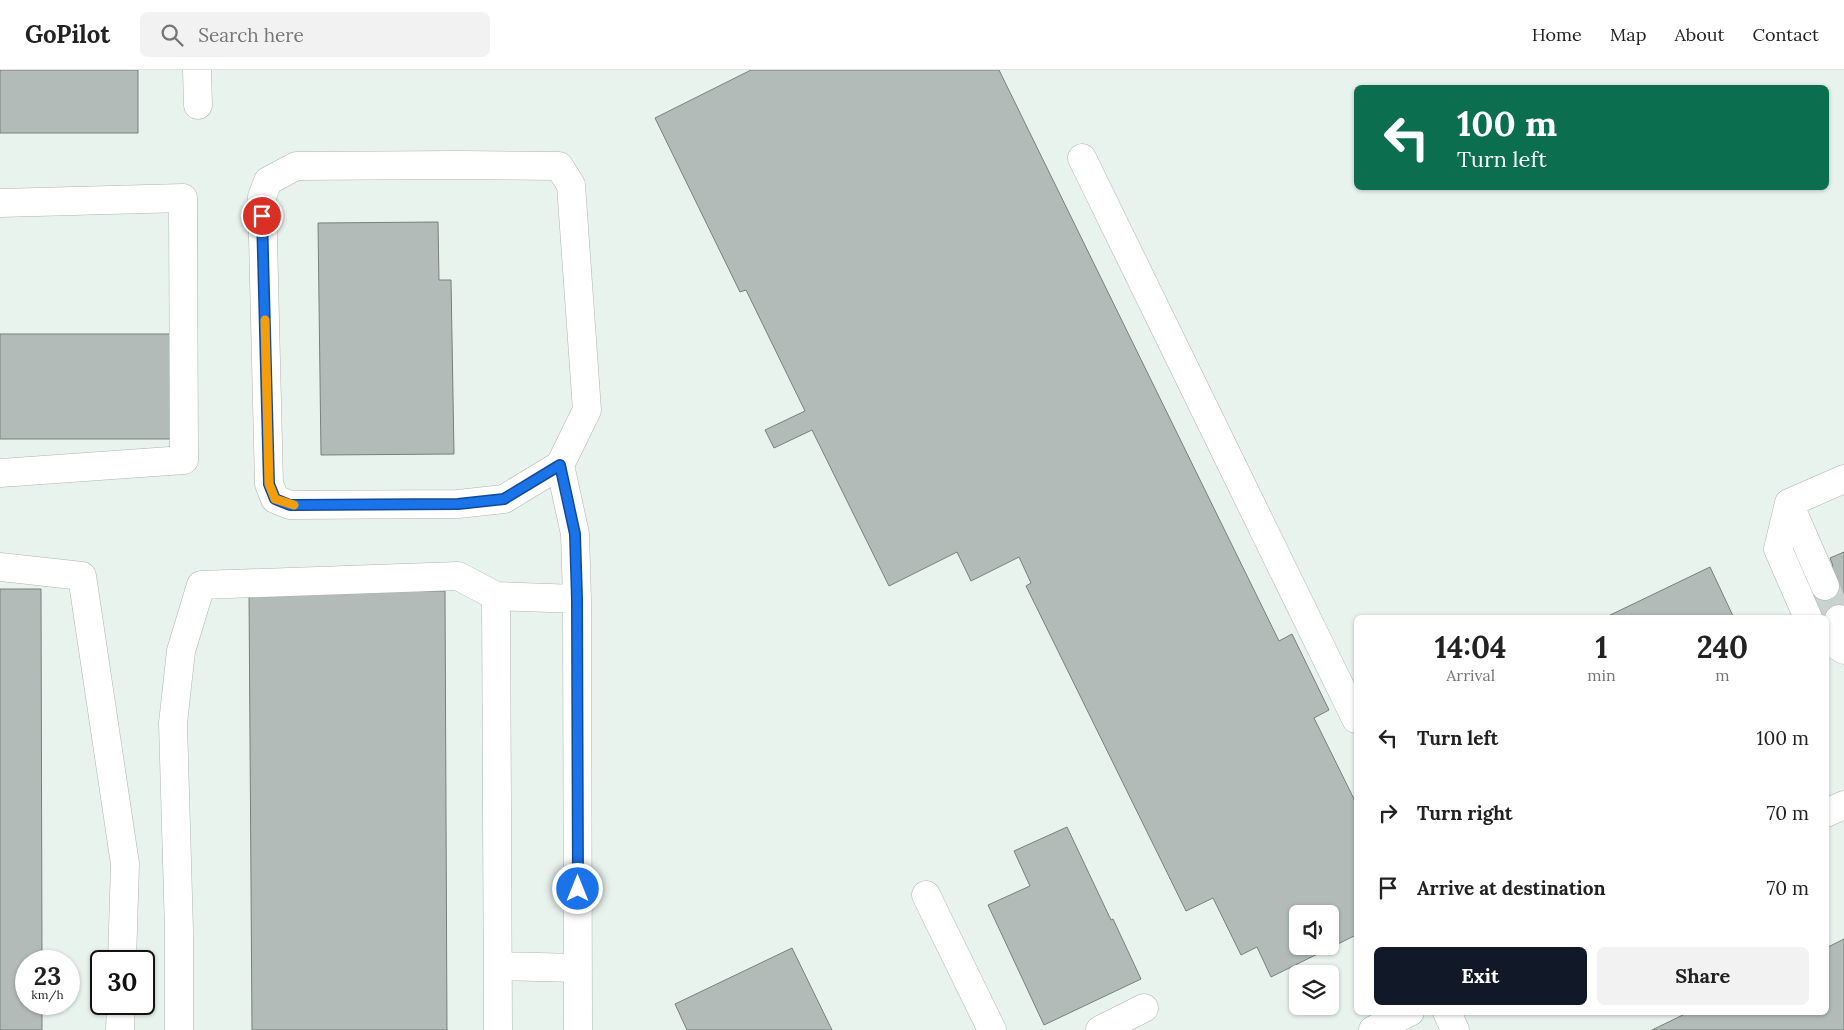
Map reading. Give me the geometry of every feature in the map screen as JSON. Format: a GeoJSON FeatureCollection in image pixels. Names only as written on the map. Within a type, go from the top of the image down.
{"type":"FeatureCollection","features":[{"type":"Feature","properties":{"kind":"street"},"geometry":{"type":"LineString","coordinates":[[197,70],[198,106]]}},
{"type":"Feature","properties":{"kind":"street"},"geometry":{"type":"LineString","coordinates":[[1082,158],[1354,716]]}},
{"type":"Feature","properties":{"kind":"street"},"geometry":{"type":"LineString","coordinates":[[560,465],[504,499],[458,504],[300,505],[290,505],[275,499],[269,484],[262,197],[268,182],[296,166],[559,166],[572,185],[587,410],[560,465],[575,534],[577,599],[578,1030]]}},
{"type":"Feature","properties":{"kind":"street"},"geometry":{"type":"LineString","coordinates":[[0,203],[183,198],[184,441],[184,460],[0,473]]}},
{"type":"Feature","properties":{"kind":"street"},"geometry":{"type":"LineString","coordinates":[[1789,504],[1844,479]]}},
{"type":"Feature","properties":{"kind":"street"},"geometry":{"type":"LineString","coordinates":[[1789,504],[1825,586]]}},
{"type":"Feature","properties":{"kind":"street"},"geometry":{"type":"LineString","coordinates":[[1789,504],[1778,549],[1807,615]]}},
{"type":"Feature","properties":{"kind":"street"},"geometry":{"type":"LineString","coordinates":[[0,567],[82,576],[124,864],[122,950]]}},
{"type":"Feature","properties":{"kind":"street"},"geometry":{"type":"LineString","coordinates":[[179,1030],[172,723],[181,651],[201,585],[458,576],[496,596],[577,599]]}},
{"type":"Feature","properties":{"kind":"street"},"geometry":{"type":"LineString","coordinates":[[496,596],[498,1030]]}},
{"type":"Feature","properties":{"kind":"street"},"geometry":{"type":"LineString","coordinates":[[1836,629],[1844,650]]}},
{"type":"Feature","properties":{"kind":"street"},"geometry":{"type":"LineString","coordinates":[[1829,812],[1844,804]]}},
{"type":"Feature","properties":{"kind":"street"},"geometry":{"type":"LineString","coordinates":[[926,895],[992,1030]]}},
{"type":"Feature","properties":{"kind":"street"},"geometry":{"type":"LineString","coordinates":[[499,966],[578,968]]}},
{"type":"Feature","properties":{"kind":"street"},"geometry":{"type":"LineString","coordinates":[[1100,1030],[1144,1008]]}},
{"type":"Feature","properties":{"kind":"street"},"geometry":{"type":"LineString","coordinates":[[120,1030],[121,1015]]}},
{"type":"Feature","properties":{"kind":"street"},"geometry":{"type":"LineString","coordinates":[[1373,1030],[1404,1015]]}},
{"type":"Feature","properties":{"kind":"street"},"geometry":{"type":"LineString","coordinates":[[1448,1015],[1455,1030]]}},
{"type":"Feature","properties":{"kind":"building"},"geometry":{"type":"Polygon","coordinates":[[[0,70],[138,70],[138,133],[0,133],[0,70]]]}},
{"type":"Feature","properties":{"kind":"building"},"geometry":{"type":"Polygon","coordinates":[[[751,70],[999,70],[1279,641],[1292,634],[1329,710],[1314,718],[1354,799],[1354,936],[1339,943],[1339,905],[1289,905],[1289,955],[1316,955],[1295,965],[1289,965],[1289,968],[1271,977],[1257,947],[1241,955],[1213,898],[1186,911],[1026,586],[1031,583],[1019,557],[971,581],[957,552],[889,586],[812,430],[774,448],[765,430],[805,411],[746,290],[740,292],[655,118],[751,70]]]}},
{"type":"Feature","properties":{"kind":"building"},"geometry":{"type":"Polygon","coordinates":[[[438,222],[439,280],[451,280],[454,454],[321,455],[318,223],[438,222]]]}},
{"type":"Feature","properties":{"kind":"building"},"geometry":{"type":"Polygon","coordinates":[[[0,334],[171,334],[171,439],[0,439],[0,334]]]}},
{"type":"Feature","properties":{"kind":"building"},"geometry":{"type":"Polygon","coordinates":[[[1844,552],[1844,616],[1829,623],[1829,615],[1813,615],[1804,595],[1834,582],[1828,568],[1833,566],[1830,558],[1844,552]]]}},
{"type":"Feature","properties":{"kind":"building"},"geometry":{"type":"Polygon","coordinates":[[[1710,567],[1733,615],[1610,615],[1710,567]]]}},
{"type":"Feature","properties":{"kind":"building"},"geometry":{"type":"Polygon","coordinates":[[[0,589],[41,589],[42,950],[15,950],[15,1015],[42,1015],[42,1030],[0,1030],[0,589]]]}},
{"type":"Feature","properties":{"kind":"building"},"geometry":{"type":"Polygon","coordinates":[[[445,591],[447,1030],[252,1030],[249,592],[445,591]]]}},
{"type":"Feature","properties":{"kind":"building"},"geometry":{"type":"Polygon","coordinates":[[[1067,827],[1141,979],[1044,1025],[988,905],[1030,886],[1014,851],[1067,827]]]}},
{"type":"Feature","properties":{"kind":"building"},"geometry":{"type":"Polygon","coordinates":[[[1844,939],[1844,1030],[1652,1030],[1683,1015],[1829,1015],[1829,946],[1844,939]]]}},
{"type":"Feature","properties":{"kind":"building"},"geometry":{"type":"Polygon","coordinates":[[[792,948],[832,1030],[687,1030],[675,1004],[792,948]]]}},
{"type":"Feature","properties":{"kind":"tunnel"},"geometry":{"type":"LineString","coordinates":[[1825,586],[1839,619]]}},
{"type":"Feature","properties":{"kind":"slow traffic"},"geometry":{"type":"LineString","coordinates":[[265,320],[269,484],[275,499],[294,505]]}},
{"type":"Feature","properties":{"kind":"route"},"geometry":{"type":"LineString","coordinates":[[262,216],[269,484],[275,499],[290,505],[458,504],[504,499],[560,465],[575,534],[578,889]]}}]}
